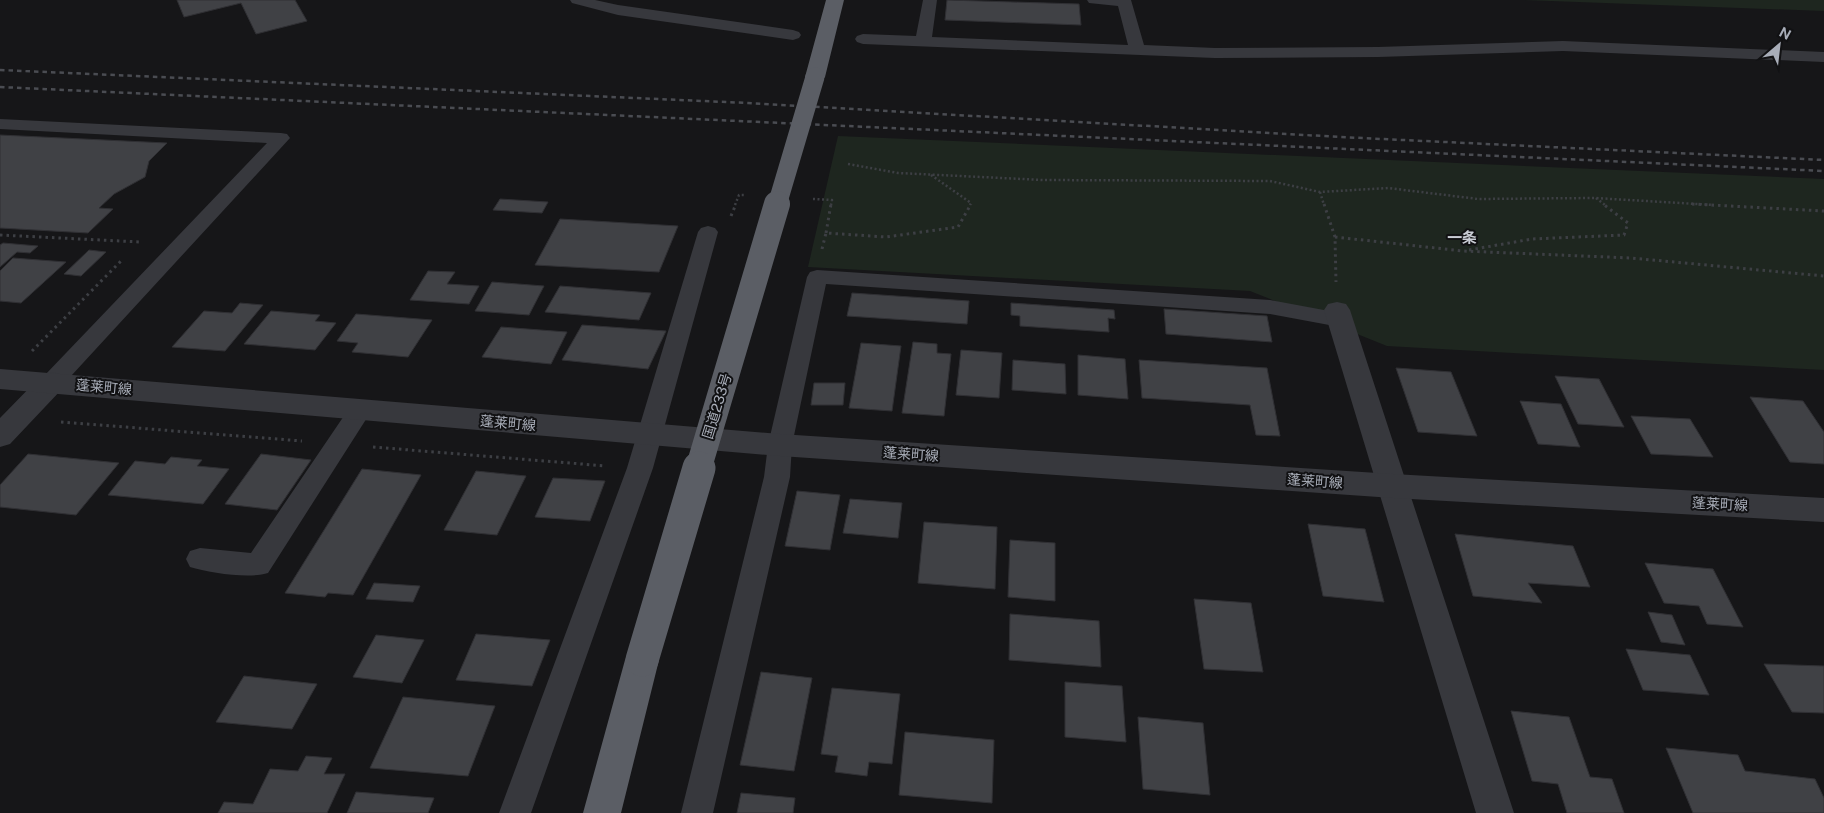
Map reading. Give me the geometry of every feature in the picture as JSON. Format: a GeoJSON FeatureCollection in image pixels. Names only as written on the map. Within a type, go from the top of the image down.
{"type":"FeatureCollection","features":[{"type":"Feature","properties":{"kind":"highway","name":"国道233号"},"geometry":{"type":"LineString","coordinates":[[602,813],[642,660],[815,77],[835,0]]}},
{"type":"Feature","properties":{"kind":"street"},"geometry":{"type":"LineString","coordinates":[[1338,315],[1495,813]]}},
{"type":"Feature","properties":{"kind":"street","name":"蓬莱町線"},"geometry":{"type":"LineString","coordinates":[[0,379],[780,445],[1392,486],[1824,510]]}},
{"type":"Feature","properties":{"kind":"street"},"geometry":{"type":"LineString","coordinates":[[0,436],[52,382]]}},
{"type":"Feature","properties":{"kind":"lane"},"geometry":{"type":"LineString","coordinates":[[577,0],[618,10],[793,35]]}},
{"type":"Feature","properties":{"kind":"lane"},"geometry":{"type":"LineString","coordinates":[[923,42],[930,0]]}},
{"type":"Feature","properties":{"kind":"lane"},"geometry":{"type":"LineString","coordinates":[[1094,0],[1125,2],[1137,51]]}},
{"type":"Feature","properties":{"kind":"lane"},"geometry":{"type":"LineString","coordinates":[[863,39],[1215,53],[1378,52],[1563,46],[1824,56]]}},
{"type":"Feature","properties":{"kind":"lane"},"geometry":{"type":"LineString","coordinates":[[0,124],[281,138],[52,382]]}},
{"type":"Feature","properties":{"kind":"lane"},"geometry":{"type":"LineString","coordinates":[[516,813],[640,468],[708,232]]}},
{"type":"Feature","properties":{"kind":"lane"},"geometry":{"type":"LineString","coordinates":[[697,813],[777,477],[780,445],[817,277],[1270,307],[1338,315]]}},
{"type":"Feature","properties":{"kind":"lane"},"geometry":{"type":"LineString","coordinates":[[200,559],[258,565],[360,410]]}},
{"type":"Feature","properties":{"kind":"path"},"geometry":{"type":"LineString","coordinates":[[848,164],[898,173],[1043,180],[1270,180],[1320,192],[1388,188],[1478,199],[1596,198],[1824,211]]}},
{"type":"Feature","properties":{"kind":"path"},"geometry":{"type":"LineString","coordinates":[[826,233],[886,237],[958,227],[971,203],[931,174]]}},
{"type":"Feature","properties":{"kind":"path"},"geometry":{"type":"LineString","coordinates":[[1320,192],[1335,237],[1338,315]]}},
{"type":"Feature","properties":{"kind":"path"},"geometry":{"type":"LineString","coordinates":[[1463,251],[1532,239],[1624,235],[1628,223],[1596,198]]}},
{"type":"Feature","properties":{"kind":"path"},"geometry":{"type":"LineString","coordinates":[[813,199],[832,200],[817,277]]}},
{"type":"Feature","properties":{"kind":"path"},"geometry":{"type":"LineString","coordinates":[[0,235],[140,242],[133,249]]}},
{"type":"Feature","properties":{"kind":"path"},"geometry":{"type":"LineString","coordinates":[[1335,237],[1463,251],[1631,258],[1824,276]]}},
{"type":"Feature","properties":{"kind":"path"},"geometry":{"type":"LineString","coordinates":[[31,352],[126,256]]}},
{"type":"Feature","properties":{"kind":"shaded area"},"geometry":{"type":"Polygon","coordinates":[[[1523,0],[1824,0],[1824,11],[1523,0]]]}},
{"type":"Feature","properties":{"kind":"shaded area"},"geometry":{"type":"Polygon","coordinates":[[[838,136],[1824,179],[1824,370],[1387,346],[1250,291],[808,267],[838,136]]]}},
{"type":"Feature","properties":{"kind":"building"},"geometry":{"type":"Polygon","coordinates":[[[177,0],[295,0],[307,21],[256,34],[241,3],[184,17],[177,0]]]}},
{"type":"Feature","properties":{"kind":"building"},"geometry":{"type":"Polygon","coordinates":[[[947,0],[1079,4],[1081,25],[945,20],[947,0]]]}},
{"type":"Feature","properties":{"kind":"building"},"geometry":{"type":"Polygon","coordinates":[[[0,135],[167,143],[149,161],[145,177],[114,194],[99,208],[113,209],[88,233],[0,228],[0,135]]]}},
{"type":"Feature","properties":{"kind":"building"},"geometry":{"type":"Polygon","coordinates":[[[500,199],[548,202],[542,213],[493,210],[500,199]]]}},
{"type":"Feature","properties":{"kind":"building"},"geometry":{"type":"Polygon","coordinates":[[[560,219],[678,226],[659,272],[535,265],[560,219]]]}},
{"type":"Feature","properties":{"kind":"building"},"geometry":{"type":"Polygon","coordinates":[[[3,243],[38,246],[30,253],[17,252],[0,267],[0,245],[3,243]]]}},
{"type":"Feature","properties":{"kind":"building"},"geometry":{"type":"Polygon","coordinates":[[[89,250],[106,252],[81,276],[64,274],[89,250]]]}},
{"type":"Feature","properties":{"kind":"building"},"geometry":{"type":"Polygon","coordinates":[[[13,258],[66,262],[21,303],[0,301],[0,271],[13,258]]]}},
{"type":"Feature","properties":{"kind":"building"},"geometry":{"type":"Polygon","coordinates":[[[428,271],[455,272],[447,284],[479,286],[469,304],[410,300],[428,271]]]}},
{"type":"Feature","properties":{"kind":"building"},"geometry":{"type":"Polygon","coordinates":[[[492,282],[544,286],[529,315],[475,311],[492,282]]]}},
{"type":"Feature","properties":{"kind":"building"},"geometry":{"type":"Polygon","coordinates":[[[560,286],[651,293],[639,320],[545,312],[560,286]]]}},
{"type":"Feature","properties":{"kind":"building"},"geometry":{"type":"Polygon","coordinates":[[[852,293],[969,301],[967,324],[847,316],[852,293]]]}},
{"type":"Feature","properties":{"kind":"building"},"geometry":{"type":"Polygon","coordinates":[[[240,303],[263,305],[225,351],[172,347],[204,311],[232,313],[240,303]]]}},
{"type":"Feature","properties":{"kind":"building"},"geometry":{"type":"Polygon","coordinates":[[[1011,303],[1114,310],[1115,319],[1108,318],[1109,332],[1020,326],[1020,316],[1011,315],[1011,303]]]}},
{"type":"Feature","properties":{"kind":"building"},"geometry":{"type":"Polygon","coordinates":[[[1164,309],[1267,316],[1272,342],[1166,334],[1164,309]]]}},
{"type":"Feature","properties":{"kind":"building"},"geometry":{"type":"Polygon","coordinates":[[[271,311],[320,315],[315,321],[336,323],[315,350],[244,344],[271,311]]]}},
{"type":"Feature","properties":{"kind":"building"},"geometry":{"type":"Polygon","coordinates":[[[356,314],[432,320],[408,357],[352,352],[358,343],[337,341],[356,314]]]}},
{"type":"Feature","properties":{"kind":"building"},"geometry":{"type":"Polygon","coordinates":[[[582,325],[666,331],[648,369],[562,360],[582,325]]]}},
{"type":"Feature","properties":{"kind":"building"},"geometry":{"type":"Polygon","coordinates":[[[501,327],[567,332],[551,364],[482,357],[501,327]]]}},
{"type":"Feature","properties":{"kind":"building"},"geometry":{"type":"Polygon","coordinates":[[[913,342],[937,344],[937,353],[951,354],[944,416],[902,413],[913,342]]]}},
{"type":"Feature","properties":{"kind":"building"},"geometry":{"type":"Polygon","coordinates":[[[861,343],[901,346],[892,411],[849,408],[861,343]]]}},
{"type":"Feature","properties":{"kind":"building"},"geometry":{"type":"Polygon","coordinates":[[[961,350],[1002,353],[999,398],[956,395],[961,350]]]}},
{"type":"Feature","properties":{"kind":"building"},"geometry":{"type":"Polygon","coordinates":[[[1078,355],[1125,359],[1128,399],[1078,395],[1078,355]]]}},
{"type":"Feature","properties":{"kind":"building"},"geometry":{"type":"Polygon","coordinates":[[[1013,360],[1065,364],[1066,394],[1012,390],[1013,360]]]}},
{"type":"Feature","properties":{"kind":"building"},"geometry":{"type":"Polygon","coordinates":[[[1139,360],[1267,368],[1280,436],[1256,435],[1250,405],[1142,398],[1139,360]]]}},
{"type":"Feature","properties":{"kind":"building"},"geometry":{"type":"Polygon","coordinates":[[[1396,368],[1451,372],[1477,436],[1418,432],[1396,368]]]}},
{"type":"Feature","properties":{"kind":"building"},"geometry":{"type":"Polygon","coordinates":[[[1555,376],[1599,379],[1624,427],[1578,424],[1555,376]]]}},
{"type":"Feature","properties":{"kind":"building"},"geometry":{"type":"Polygon","coordinates":[[[814,383],[845,383],[843,405],[811,405],[814,383]]]}},
{"type":"Feature","properties":{"kind":"building"},"geometry":{"type":"Polygon","coordinates":[[[1750,397],[1803,401],[1824,432],[1824,464],[1790,462],[1750,397]]]}},
{"type":"Feature","properties":{"kind":"building"},"geometry":{"type":"Polygon","coordinates":[[[1520,401],[1561,404],[1580,447],[1538,444],[1520,401]]]}},
{"type":"Feature","properties":{"kind":"building"},"geometry":{"type":"Polygon","coordinates":[[[1631,416],[1690,419],[1713,457],[1651,454],[1631,416]]]}},
{"type":"Feature","properties":{"kind":"building"},"geometry":{"type":"Polygon","coordinates":[[[28,454],[119,463],[76,515],[0,507],[0,485],[28,454]]]}},
{"type":"Feature","properties":{"kind":"building"},"geometry":{"type":"Polygon","coordinates":[[[261,454],[311,460],[277,510],[225,504],[261,454]]]}},
{"type":"Feature","properties":{"kind":"building"},"geometry":{"type":"Polygon","coordinates":[[[171,457],[202,460],[197,466],[229,469],[203,504],[108,495],[135,461],[165,464],[171,457]]]}},
{"type":"Feature","properties":{"kind":"building"},"geometry":{"type":"Polygon","coordinates":[[[362,469],[421,475],[353,595],[328,593],[325,597],[285,593],[362,469]]]}},
{"type":"Feature","properties":{"kind":"building"},"geometry":{"type":"Polygon","coordinates":[[[476,471],[526,476],[497,535],[444,530],[476,471]]]}},
{"type":"Feature","properties":{"kind":"building"},"geometry":{"type":"Polygon","coordinates":[[[553,478],[605,481],[590,521],[535,517],[553,478]]]}},
{"type":"Feature","properties":{"kind":"building"},"geometry":{"type":"Polygon","coordinates":[[[797,491],[840,495],[830,550],[785,546],[797,491]]]}},
{"type":"Feature","properties":{"kind":"building"},"geometry":{"type":"Polygon","coordinates":[[[850,499],[902,503],[898,538],[843,533],[850,499]]]}},
{"type":"Feature","properties":{"kind":"building"},"geometry":{"type":"Polygon","coordinates":[[[924,522],[997,527],[995,589],[918,583],[924,522]]]}},
{"type":"Feature","properties":{"kind":"building"},"geometry":{"type":"Polygon","coordinates":[[[1308,524],[1365,529],[1384,602],[1323,596],[1308,524]]]}},
{"type":"Feature","properties":{"kind":"building"},"geometry":{"type":"Polygon","coordinates":[[[1455,534],[1573,546],[1590,587],[1528,583],[1542,603],[1473,596],[1455,534]]]}},
{"type":"Feature","properties":{"kind":"building"},"geometry":{"type":"Polygon","coordinates":[[[1010,540],[1055,543],[1055,601],[1008,597],[1010,540]]]}},
{"type":"Feature","properties":{"kind":"building"},"geometry":{"type":"Polygon","coordinates":[[[1645,563],[1713,569],[1743,627],[1707,624],[1699,606],[1664,603],[1645,563]]]}},
{"type":"Feature","properties":{"kind":"building"},"geometry":{"type":"Polygon","coordinates":[[[374,583],[420,586],[413,602],[366,599],[374,583]]]}},
{"type":"Feature","properties":{"kind":"building"},"geometry":{"type":"Polygon","coordinates":[[[1194,599],[1251,603],[1263,672],[1204,669],[1194,599]]]}},
{"type":"Feature","properties":{"kind":"building"},"geometry":{"type":"Polygon","coordinates":[[[1648,612],[1672,615],[1685,645],[1661,642],[1648,612]]]}},
{"type":"Feature","properties":{"kind":"building"},"geometry":{"type":"Polygon","coordinates":[[[1010,614],[1099,621],[1101,667],[1009,660],[1010,614]]]}},
{"type":"Feature","properties":{"kind":"building"},"geometry":{"type":"Polygon","coordinates":[[[476,634],[550,640],[532,686],[456,680],[476,634]]]}},
{"type":"Feature","properties":{"kind":"building"},"geometry":{"type":"Polygon","coordinates":[[[376,635],[424,640],[402,683],[353,677],[376,635]]]}},
{"type":"Feature","properties":{"kind":"building"},"geometry":{"type":"Polygon","coordinates":[[[1626,649],[1690,655],[1709,695],[1643,690],[1626,649]]]}},
{"type":"Feature","properties":{"kind":"building"},"geometry":{"type":"Polygon","coordinates":[[[1764,664],[1824,666],[1824,713],[1792,712],[1764,664]]]}},
{"type":"Feature","properties":{"kind":"building"},"geometry":{"type":"Polygon","coordinates":[[[761,672],[812,678],[794,771],[740,765],[761,672]]]}},
{"type":"Feature","properties":{"kind":"building"},"geometry":{"type":"Polygon","coordinates":[[[244,676],[317,684],[292,729],[216,722],[244,676]]]}},
{"type":"Feature","properties":{"kind":"building"},"geometry":{"type":"Polygon","coordinates":[[[1065,682],[1122,686],[1126,742],[1065,737],[1065,682]]]}},
{"type":"Feature","properties":{"kind":"building"},"geometry":{"type":"Polygon","coordinates":[[[832,688],[900,694],[892,764],[869,762],[867,776],[835,772],[838,756],[821,754],[832,688]]]}},
{"type":"Feature","properties":{"kind":"building"},"geometry":{"type":"Polygon","coordinates":[[[403,697],[495,706],[468,776],[370,768],[403,697]]]}},
{"type":"Feature","properties":{"kind":"building"},"geometry":{"type":"Polygon","coordinates":[[[1511,711],[1569,717],[1590,777],[1612,779],[1624,813],[1567,813],[1558,784],[1532,781],[1511,711]]]}},
{"type":"Feature","properties":{"kind":"building"},"geometry":{"type":"Polygon","coordinates":[[[1138,717],[1203,723],[1210,795],[1143,789],[1138,717]]]}},
{"type":"Feature","properties":{"kind":"building"},"geometry":{"type":"Polygon","coordinates":[[[905,732],[994,740],[992,803],[899,795],[905,732]]]}},
{"type":"Feature","properties":{"kind":"building"},"geometry":{"type":"Polygon","coordinates":[[[1666,748],[1738,755],[1745,771],[1815,779],[1824,798],[1824,813],[1693,813],[1666,748]]]}},
{"type":"Feature","properties":{"kind":"building"},"geometry":{"type":"Polygon","coordinates":[[[306,756],[332,758],[324,774],[345,774],[327,813],[218,813],[224,802],[253,804],[270,769],[298,771],[306,756]]]}},
{"type":"Feature","properties":{"kind":"building"},"geometry":{"type":"Polygon","coordinates":[[[356,792],[434,798],[428,813],[347,813],[356,792]]]}},
{"type":"Feature","properties":{"kind":"building"},"geometry":{"type":"Polygon","coordinates":[[[741,793],[795,798],[793,813],[737,813],[741,793]]]}},
{"type":"Feature","properties":{"kind":"railway"},"geometry":{"type":"LineString","coordinates":[[0,70],[748,103],[1340,137],[1824,160]]}},
{"type":"Feature","properties":{"kind":"railway"},"geometry":{"type":"LineString","coordinates":[[0,87],[1824,171]]}},
{"type":"Feature","properties":{"kind":"district","name":"一条"},"geometry":{"type":"Point","coordinates":[1462,238]}}]}
